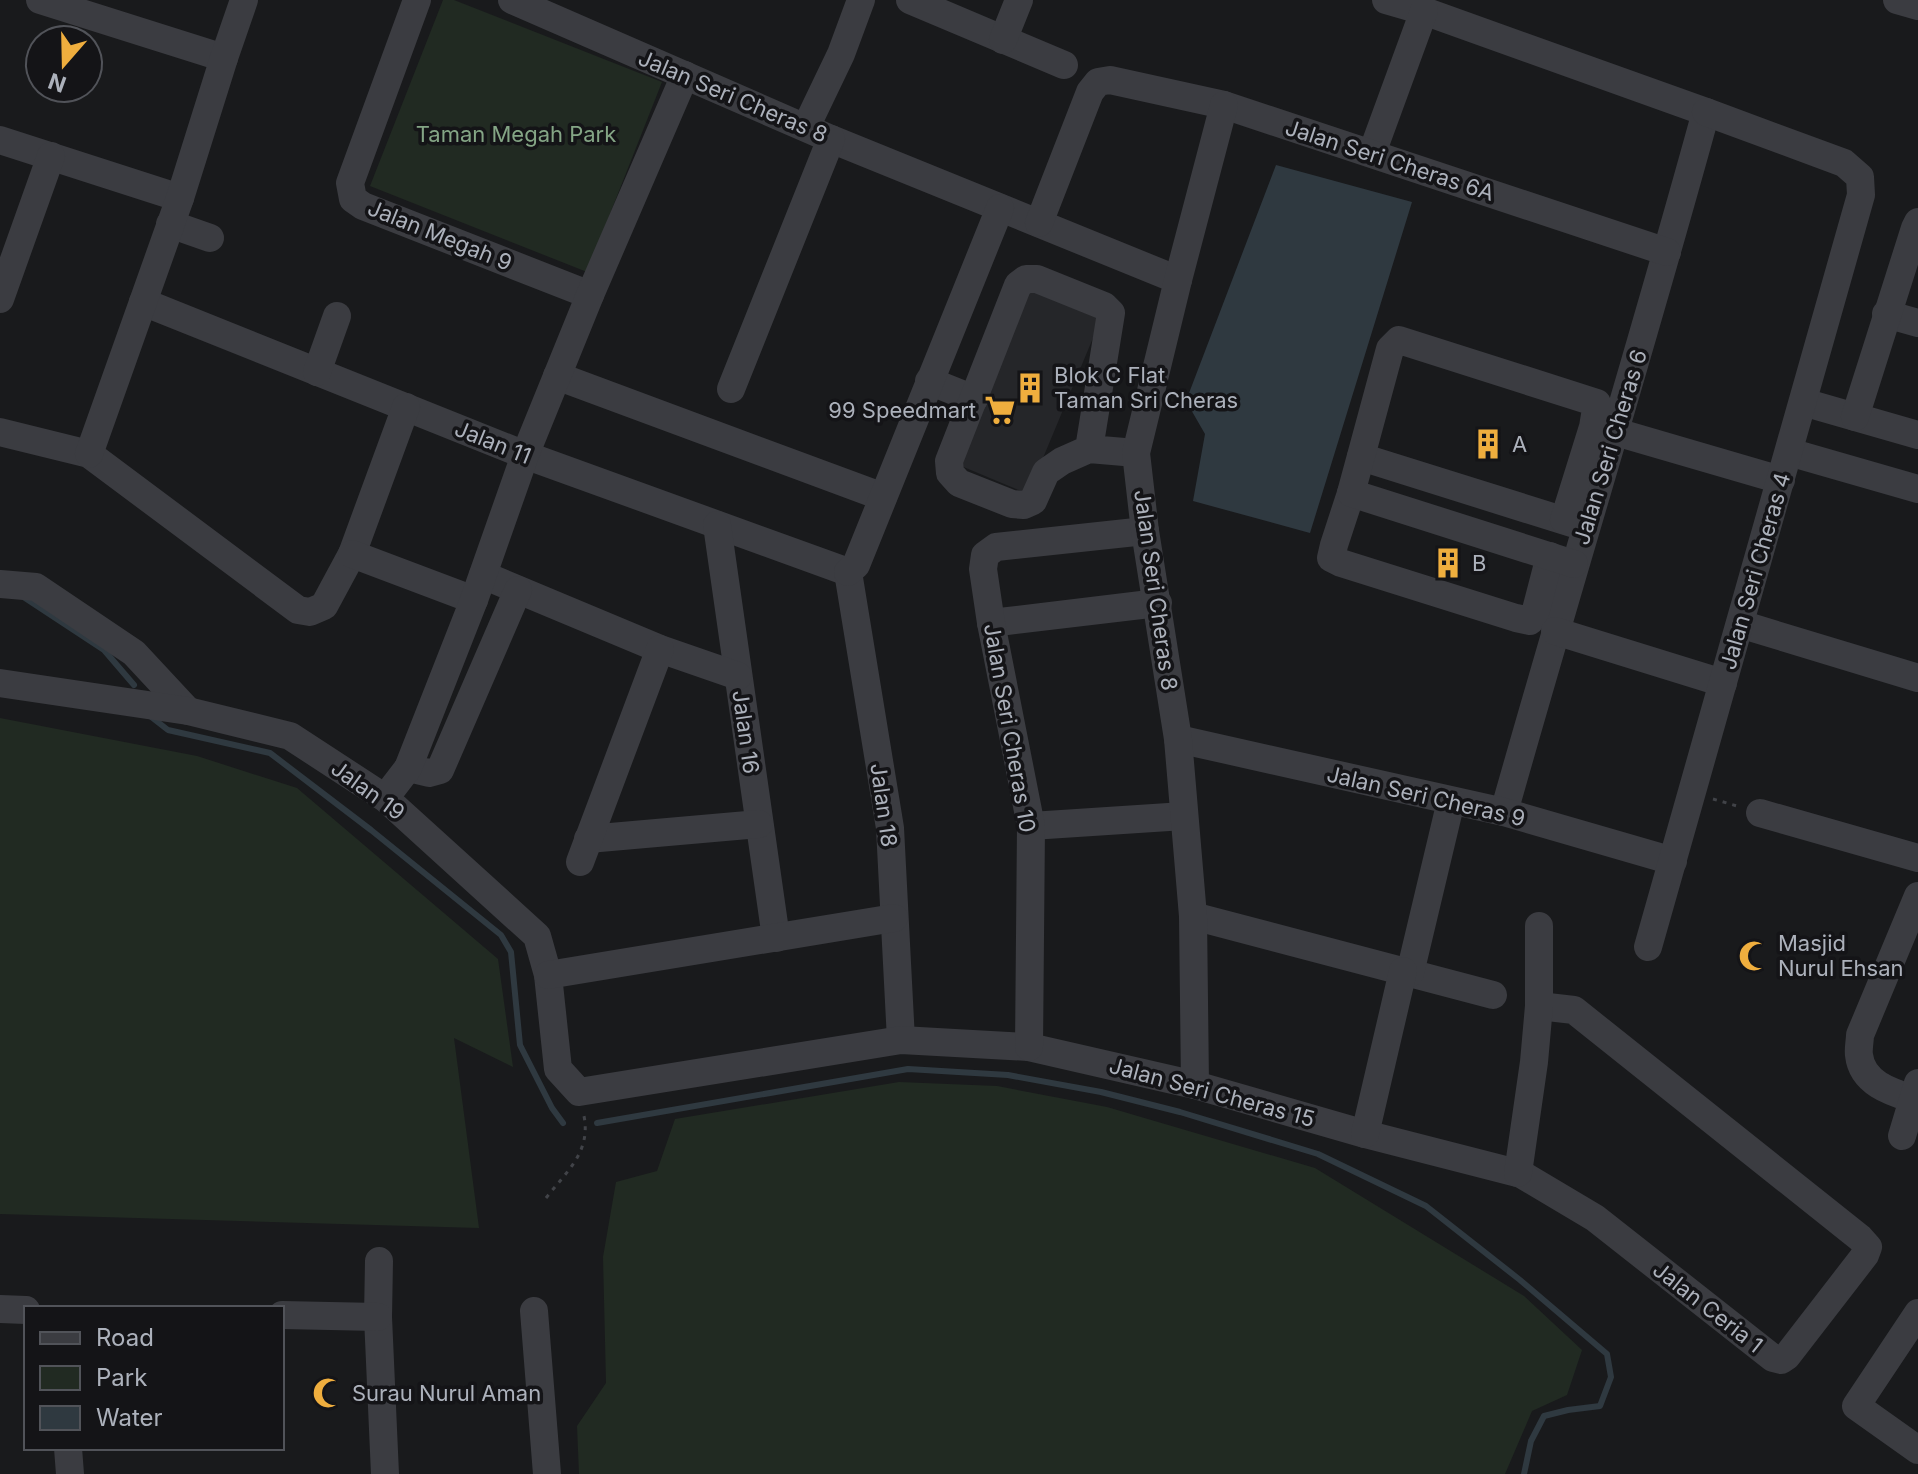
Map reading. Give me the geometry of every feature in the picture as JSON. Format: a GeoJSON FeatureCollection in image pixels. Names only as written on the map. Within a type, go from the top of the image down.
{"type":"FeatureCollection","features":[{"type":"Feature","properties":{"kind":"street"},"geometry":{"type":"LineString","coordinates":[[40,0],[224,58]]}},
{"type":"Feature","properties":{"kind":"street"},"geometry":{"type":"LineString","coordinates":[[89,454],[175,211],[244,0]]}},
{"type":"Feature","properties":{"kind":"street","name":"Jalan Megah 9"},"geometry":{"type":"LineString","coordinates":[[417,0],[350,183],[353,199],[363,206],[590,295]]}},
{"type":"Feature","properties":{"kind":"street","name":"Jalan Seri Cheras 8"},"geometry":{"type":"LineString","coordinates":[[512,0],[818,133],[1178,280]]}},
{"type":"Feature","properties":{"kind":"street"},"geometry":{"type":"LineString","coordinates":[[731,389],[861,0]]}},
{"type":"Feature","properties":{"kind":"street"},"geometry":{"type":"LineString","coordinates":[[910,0],[1064,65]]}},
{"type":"Feature","properties":{"kind":"street"},"geometry":{"type":"LineString","coordinates":[[1003,40],[1019,0]]}},
{"type":"Feature","properties":{"kind":"street"},"geometry":{"type":"LineString","coordinates":[[1386,0],[1706,112]]}},
{"type":"Feature","properties":{"kind":"street"},"geometry":{"type":"LineString","coordinates":[[1897,0],[1918,6]]}},
{"type":"Feature","properties":{"kind":"street"},"geometry":{"type":"LineString","coordinates":[[1372,153],[1424,11]]}},
{"type":"Feature","properties":{"kind":"street"},"geometry":{"type":"LineString","coordinates":[[385,798],[408,768],[478,588],[525,455],[685,75]]}},
{"type":"Feature","properties":{"kind":"street","name":"Jalan Seri Cheras 6A"},"geometry":{"type":"LineString","coordinates":[[1039,223],[1090,92],[1098,82],[1110,80],[1224,105],[1667,252]]}},
{"type":"Feature","properties":{"kind":"street","name":"Jalan Seri Cheras 8"},"geometry":{"type":"LineString","coordinates":[[1195,1085],[1193,916],[1178,739],[1145,531],[1136,453],[1224,105]]}},
{"type":"Feature","properties":{"kind":"street","name":"Jalan Seri Cheras 4"},"geometry":{"type":"LineString","coordinates":[[1648,947],[1861,195],[1860,177],[1844,163],[1706,112]]}},
{"type":"Feature","properties":{"kind":"street","name":"Jalan Seri Cheras 6"},"geometry":{"type":"LineString","coordinates":[[1504,812],[1555,631],[1562,560],[1616,432],[1706,112]]}},
{"type":"Feature","properties":{"kind":"street"},"geometry":{"type":"LineString","coordinates":[[0,140],[51,156],[175,211],[210,238]]}},
{"type":"Feature","properties":{"kind":"street"},"geometry":{"type":"LineString","coordinates":[[0,299],[51,156]]}},
{"type":"Feature","properties":{"kind":"street"},"geometry":{"type":"LineString","coordinates":[[848,572],[856,565],[1000,208]]}},
{"type":"Feature","properties":{"kind":"street"},"geometry":{"type":"LineString","coordinates":[[1855,417],[1918,222]]}},
{"type":"Feature","properties":{"kind":"street"},"geometry":{"type":"LineString","coordinates":[[1089,449],[1111,313],[1104,306],[1037,279],[1026,279],[1018,285],[949,461],[950,473],[959,483],[1012,504],[1024,505],[1033,501],[1046,472],[1062,461],[1089,449],[1136,453]]}},
{"type":"Feature","properties":{"kind":"street","name":"Jalan 11"},"geometry":{"type":"LineString","coordinates":[[143,302],[525,455],[848,572]]}},
{"type":"Feature","properties":{"kind":"street"},"geometry":{"type":"LineString","coordinates":[[1886,314],[1918,323]]}},
{"type":"Feature","properties":{"kind":"street"},"geometry":{"type":"LineString","coordinates":[[317,372],[337,316]]}},
{"type":"Feature","properties":{"kind":"street"},"geometry":{"type":"LineString","coordinates":[[1351,493],[1562,560],[1530,621],[1331,558],[1390,349],[1399,340],[1597,403],[1575,524],[1361,457]]}},
{"type":"Feature","properties":{"kind":"street"},"geometry":{"type":"LineString","coordinates":[[557,376],[883,497]]}},
{"type":"Feature","properties":{"kind":"street"},"geometry":{"type":"LineString","coordinates":[[929,381],[974,399]]}},
{"type":"Feature","properties":{"kind":"street"},"geometry":{"type":"LineString","coordinates":[[1803,402],[1918,435]]}},
{"type":"Feature","properties":{"kind":"street"},"geometry":{"type":"LineString","coordinates":[[0,432],[89,454],[298,610],[310,612],[324,606],[352,554],[406,407]]}},
{"type":"Feature","properties":{"kind":"street"},"geometry":{"type":"LineString","coordinates":[[1616,432],[1781,480]]}},
{"type":"Feature","properties":{"kind":"street"},"geometry":{"type":"LineString","coordinates":[[1789,452],[1918,489]]}},
{"type":"Feature","properties":{"kind":"street","name":"Jalan 16"},"geometry":{"type":"LineString","coordinates":[[717,525],[776,938]]}},
{"type":"Feature","properties":{"kind":"street","name":"Jalan Seri Cheras 10"},"geometry":{"type":"LineString","coordinates":[[1029,1047],[1031,826],[991,623],[983,569],[985,555],[996,547],[1145,531]]}},
{"type":"Feature","properties":{"kind":"street"},"geometry":{"type":"LineString","coordinates":[[352,554],[478,588],[518,590],[660,649],[738,676]]}},
{"type":"Feature","properties":{"kind":"street","name":"Jalan 18"},"geometry":{"type":"LineString","coordinates":[[848,572],[890,828],[901,1040]]}},
{"type":"Feature","properties":{"kind":"street"},"geometry":{"type":"LineString","coordinates":[[0,584],[36,587],[134,653],[188,711]]}},
{"type":"Feature","properties":{"kind":"street"},"geometry":{"type":"LineString","coordinates":[[408,768],[429,773],[440,770],[518,590]]}},
{"type":"Feature","properties":{"kind":"street"},"geometry":{"type":"LineString","coordinates":[[991,623],[1158,603]]}},
{"type":"Feature","properties":{"kind":"street"},"geometry":{"type":"LineString","coordinates":[[1740,624],[1918,678]]}},
{"type":"Feature","properties":{"kind":"street"},"geometry":{"type":"LineString","coordinates":[[1555,631],[1723,683]]}},
{"type":"Feature","properties":{"kind":"street"},"geometry":{"type":"LineString","coordinates":[[660,649],[584,850],[759,824]]}},
{"type":"Feature","properties":{"kind":"street","name":"Jalan 19"},"geometry":{"type":"LineString","coordinates":[[0,683],[188,711],[290,736],[385,798],[537,936],[548,975],[558,1069],[579,1092]]}},
{"type":"Feature","properties":{"kind":"street","name":"Jalan Seri Cheras 9"},"geometry":{"type":"LineString","coordinates":[[1178,739],[1504,812],[1673,861]]}},
{"type":"Feature","properties":{"kind":"street"},"geometry":{"type":"LineString","coordinates":[[1365,1134],[1451,801]]}},
{"type":"Feature","properties":{"kind":"street"},"geometry":{"type":"LineString","coordinates":[[1760,813],[1918,858]]}},
{"type":"Feature","properties":{"kind":"street"},"geometry":{"type":"LineString","coordinates":[[1031,826],[1184,816]]}},
{"type":"Feature","properties":{"kind":"street"},"geometry":{"type":"LineString","coordinates":[[1902,1136],[1916,1090],[1886,1091],[1868,1076],[1859,1057],[1860,1035],[1918,896]]}},
{"type":"Feature","properties":{"kind":"street"},"geometry":{"type":"LineString","coordinates":[[1193,916],[1493,995]]}},
{"type":"Feature","properties":{"kind":"street"},"geometry":{"type":"LineString","coordinates":[[548,975],[894,918]]}},
{"type":"Feature","properties":{"kind":"street"},"geometry":{"type":"LineString","coordinates":[[1518,1173],[1539,1006],[1539,926]]}},
{"type":"Feature","properties":{"kind":"street","name":"Jalan Ceria 1"},"geometry":{"type":"LineString","coordinates":[[1518,1173],[1595,1218],[1773,1358],[1781,1360],[1865,1255],[1868,1247],[1574,1010],[1539,1006]]}},
{"type":"Feature","properties":{"kind":"street","name":"Jalan Seri Cheras 15"},"geometry":{"type":"LineString","coordinates":[[579,1092],[901,1040],[1029,1047],[1195,1085],[1365,1134],[1518,1173]]}},
{"type":"Feature","properties":{"kind":"street"},"geometry":{"type":"LineString","coordinates":[[379,1261],[378,1317],[385,1474]]}},
{"type":"Feature","properties":{"kind":"street"},"geometry":{"type":"LineString","coordinates":[[0,1309],[24,1310]]}},
{"type":"Feature","properties":{"kind":"street"},"geometry":{"type":"LineString","coordinates":[[534,1311],[547,1474]]}},
{"type":"Feature","properties":{"kind":"street"},"geometry":{"type":"LineString","coordinates":[[1918,1313],[1856,1406],[1918,1450]]}},
{"type":"Feature","properties":{"kind":"street"},"geometry":{"type":"LineString","coordinates":[[284,1315],[378,1317]]}},
{"type":"Feature","properties":{"kind":"street"},"geometry":{"type":"LineString","coordinates":[[68,1450],[70,1474]]}},
{"type":"Feature","properties":{"kind":"path"},"geometry":{"type":"LineString","coordinates":[[1692,793],[1760,813]]}},
{"type":"Feature","properties":{"kind":"path"},"geometry":{"type":"LineString","coordinates":[[546,1198],[582,1152],[587,1130],[579,1092]]}},
{"type":"Feature","properties":{"kind":"shaded area","name":"Blok C Flat Taman Sri Cheras"},"geometry":{"type":"Polygon","coordinates":[[[1024,287],[1103,314],[1028,494],[954,463],[1024,287]]]}},
{"type":"Feature","properties":{"kind":"green space","name":"Taman Megah Park"},"geometry":{"type":"Polygon","coordinates":[[[443,0],[454,0],[662,82],[587,272],[370,186],[443,0]]]}},
{"type":"Feature","properties":{"kind":"green space"},"geometry":{"type":"Polygon","coordinates":[[[0,718],[197,756],[297,788],[498,959],[513,1067],[454,1038],[479,1228],[0,1214],[0,718]]]}},
{"type":"Feature","properties":{"kind":"green space"},"geometry":{"type":"Polygon","coordinates":[[[899,1082],[997,1086],[1107,1107],[1315,1168],[1524,1296],[1582,1350],[1567,1395],[1532,1411],[1505,1474],[579,1474],[577,1426],[606,1383],[603,1257],[616,1182],[657,1171],[675,1119],[899,1082]]]}},
{"type":"Feature","properties":{"kind":"water"},"geometry":{"type":"Polygon","coordinates":[[[1276,165],[1412,202],[1310,533],[1193,501],[1205,434],[1186,401],[1276,165]]]}},
{"type":"Feature","properties":{"kind":"waterway"},"geometry":{"type":"LineString","coordinates":[[22,596],[104,650],[134,685]]}},
{"type":"Feature","properties":{"kind":"waterway"},"geometry":{"type":"LineString","coordinates":[[150,716],[168,730],[270,753],[501,935],[511,952],[520,1045],[563,1123]]}},
{"type":"Feature","properties":{"kind":"waterway"},"geometry":{"type":"LineString","coordinates":[[597,1123],[908,1069],[1008,1075],[1101,1092],[1180,1112],[1318,1154],[1426,1206],[1607,1354],[1611,1377],[1600,1406],[1544,1416],[1531,1441],[1524,1474]]}},
{"type":"Feature","properties":{"kind":"place","name":"Blok C Flat Taman Sri Cheras"},"geometry":{"type":"Point","coordinates":[1030,388]}},
{"type":"Feature","properties":{"kind":"place","name":"99 Speedmart"},"geometry":{"type":"Point","coordinates":[1000,410]}},
{"type":"Feature","properties":{"kind":"place","name":"A"},"geometry":{"type":"Point","coordinates":[1488,444]}},
{"type":"Feature","properties":{"kind":"place","name":"B"},"geometry":{"type":"Point","coordinates":[1448,563]}},
{"type":"Feature","properties":{"kind":"place","name":"Masjid Nurul Ehsan"},"geometry":{"type":"Point","coordinates":[1754,956]}},
{"type":"Feature","properties":{"kind":"place","name":"Surau Nurul Aman"},"geometry":{"type":"Point","coordinates":[328,1393]}}]}
